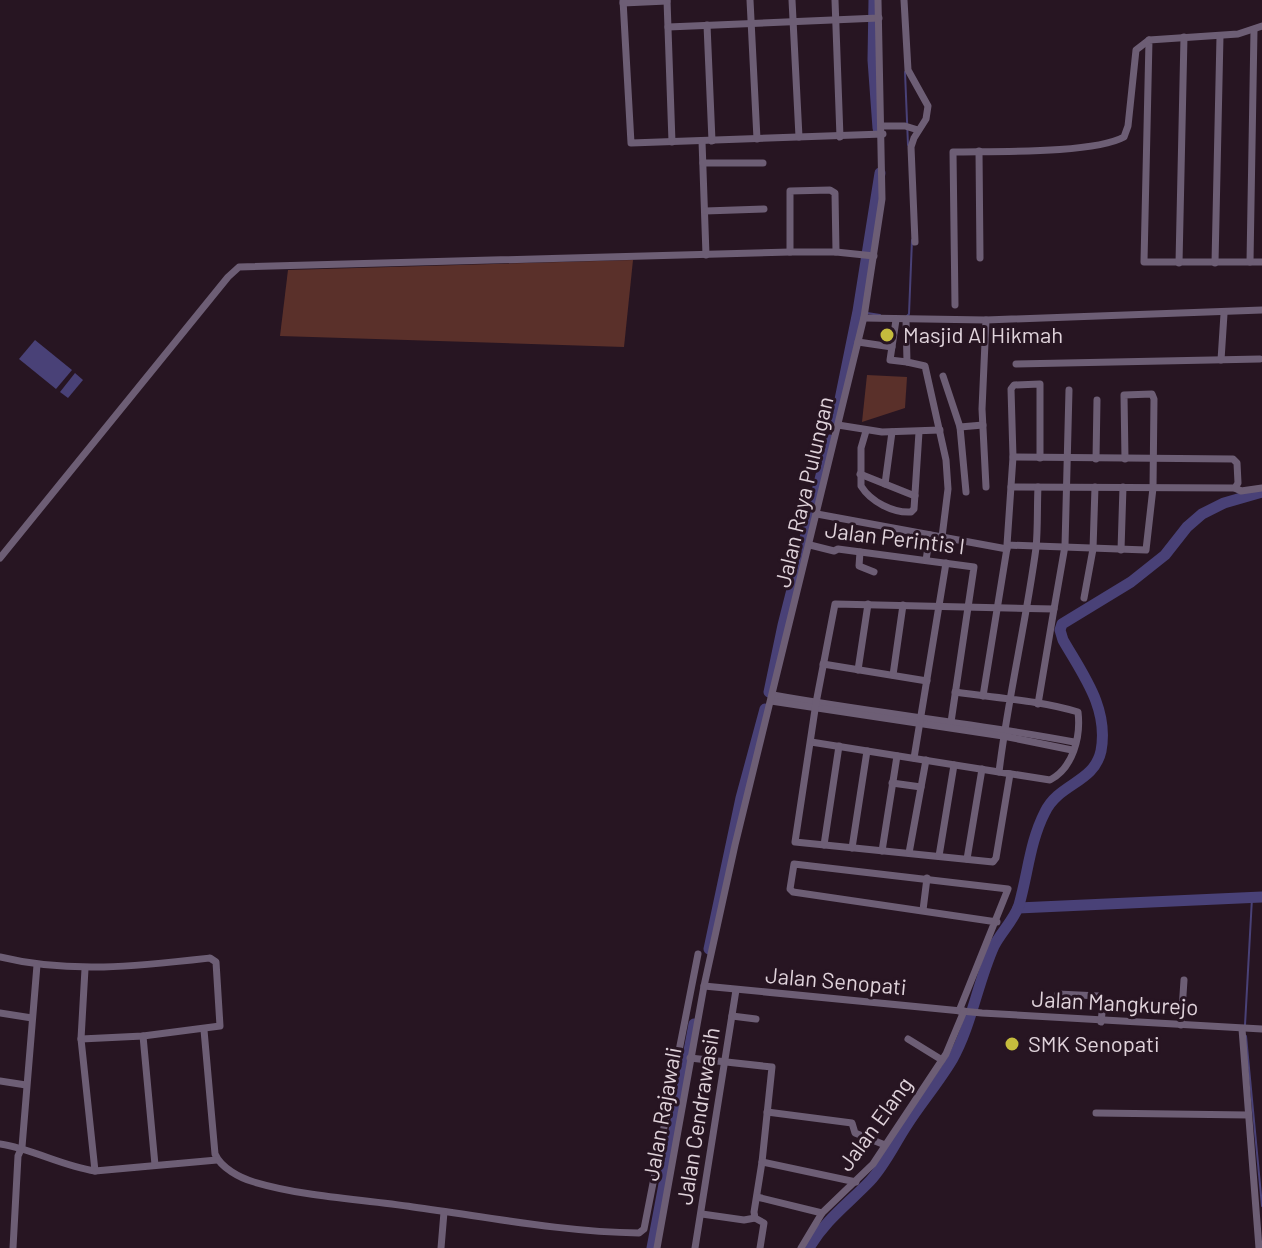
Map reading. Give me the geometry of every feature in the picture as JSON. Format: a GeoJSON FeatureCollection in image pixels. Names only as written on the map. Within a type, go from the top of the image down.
{"type":"FeatureCollection","features":[{"type":"Feature","properties":{"kind":"street"},"geometry":{"type":"LineString","coordinates":[[750,0],[757,139]]}},
{"type":"Feature","properties":{"kind":"street"},"geometry":{"type":"LineString","coordinates":[[792,0],[799,137]]}},
{"type":"Feature","properties":{"kind":"street"},"geometry":{"type":"LineString","coordinates":[[835,0],[840,137]]}},
{"type":"Feature","properties":{"kind":"street","name":"Jalan Raya Pulungan"},"geometry":{"type":"LineString","coordinates":[[704,986],[735,845],[864,315],[867,255],[882,199],[873,18],[878,0]]}},
{"type":"Feature","properties":{"kind":"street"},"geometry":{"type":"LineString","coordinates":[[904,0],[908,70],[928,106],[926,119],[911,147],[915,242]]}},
{"type":"Feature","properties":{"kind":"street"},"geometry":{"type":"LineString","coordinates":[[672,142],[667,1],[623,2],[629,139],[635,144],[840,137],[905,126],[918,130]]}},
{"type":"Feature","properties":{"kind":"street"},"geometry":{"type":"LineString","coordinates":[[668,27],[873,18]]}},
{"type":"Feature","properties":{"kind":"street"},"geometry":{"type":"LineString","coordinates":[[707,25],[712,141]]}},
{"type":"Feature","properties":{"kind":"street"},"geometry":{"type":"LineString","coordinates":[[955,305],[953,152],[1092,146],[1124,137],[1128,126],[1136,50],[1149,40],[1220,36],[1258,28],[1250,262]]}},
{"type":"Feature","properties":{"kind":"street"},"geometry":{"type":"LineString","coordinates":[[1215,263],[1220,36]]}},
{"type":"Feature","properties":{"kind":"street"},"geometry":{"type":"LineString","coordinates":[[1179,263],[1184,37]]}},
{"type":"Feature","properties":{"kind":"street"},"geometry":{"type":"LineString","coordinates":[[1149,40],[1144,262],[1262,262]]}},
{"type":"Feature","properties":{"kind":"street"},"geometry":{"type":"LineString","coordinates":[[702,141],[706,255]]}},
{"type":"Feature","properties":{"kind":"street"},"geometry":{"type":"LineString","coordinates":[[979,151],[980,258]]}},
{"type":"Feature","properties":{"kind":"street"},"geometry":{"type":"LineString","coordinates":[[703,163],[763,163]]}},
{"type":"Feature","properties":{"kind":"street"},"geometry":{"type":"LineString","coordinates":[[790,252],[790,191],[833,190],[836,252]]}},
{"type":"Feature","properties":{"kind":"street"},"geometry":{"type":"LineString","coordinates":[[705,211],[764,209]]}},
{"type":"Feature","properties":{"kind":"street"},"geometry":{"type":"LineString","coordinates":[[0,558],[239,267],[790,252],[867,255]]}},
{"type":"Feature","properties":{"kind":"street"},"geometry":{"type":"LineString","coordinates":[[864,315],[896,320],[986,320],[1224,314],[1262,310]]}},
{"type":"Feature","properties":{"kind":"street"},"geometry":{"type":"LineString","coordinates":[[1221,360],[1224,314]]}},
{"type":"Feature","properties":{"kind":"street"},"geometry":{"type":"LineString","coordinates":[[896,320],[890,361],[925,365],[940,430],[947,474],[942,537]]}},
{"type":"Feature","properties":{"kind":"street"},"geometry":{"type":"LineString","coordinates":[[906,320],[907,362]]}},
{"type":"Feature","properties":{"kind":"street"},"geometry":{"type":"LineString","coordinates":[[986,320],[983,425],[986,487]]}},
{"type":"Feature","properties":{"kind":"street"},"geometry":{"type":"LineString","coordinates":[[858,342],[892,347]]}},
{"type":"Feature","properties":{"kind":"street"},"geometry":{"type":"LineString","coordinates":[[1016,364],[1260,359]]}},
{"type":"Feature","properties":{"kind":"street"},"geometry":{"type":"LineString","coordinates":[[943,376],[960,427],[966,492]]}},
{"type":"Feature","properties":{"kind":"street"},"geometry":{"type":"LineString","coordinates":[[983,696],[1007,547],[1013,457],[1012,386],[1038,383],[1041,387],[1040,458]]}},
{"type":"Feature","properties":{"kind":"street"},"geometry":{"type":"LineString","coordinates":[[1038,704],[1065,546],[1069,390]]}},
{"type":"Feature","properties":{"kind":"street"},"geometry":{"type":"LineString","coordinates":[[817,514],[1007,547],[1148,549],[1153,488],[1153,396],[1126,394],[1123,398],[1125,459]]}},
{"type":"Feature","properties":{"kind":"street"},"geometry":{"type":"LineString","coordinates":[[1096,459],[1097,400]]}},
{"type":"Feature","properties":{"kind":"street"},"geometry":{"type":"LineString","coordinates":[[838,425],[866,431],[940,430]]}},
{"type":"Feature","properties":{"kind":"street"},"geometry":{"type":"LineString","coordinates":[[960,427],[983,425]]}},
{"type":"Feature","properties":{"kind":"street"},"geometry":{"type":"LineString","coordinates":[[866,431],[861,448],[860,474],[864,491],[877,502],[904,513],[914,511],[919,432]]}},
{"type":"Feature","properties":{"kind":"street"},"geometry":{"type":"LineString","coordinates":[[885,484],[892,432]]}},
{"type":"Feature","properties":{"kind":"street"},"geometry":{"type":"LineString","coordinates":[[1013,457],[1235,460],[1238,483],[1235,488]]}},
{"type":"Feature","properties":{"kind":"street"},"geometry":{"type":"LineString","coordinates":[[860,474],[915,496]]}},
{"type":"Feature","properties":{"kind":"street"},"geometry":{"type":"LineString","coordinates":[[1011,487],[1235,488],[1241,491],[1262,488]]}},
{"type":"Feature","properties":{"kind":"street"},"geometry":{"type":"LineString","coordinates":[[999,772],[1036,546],[1038,487]]}},
{"type":"Feature","properties":{"kind":"street"},"geometry":{"type":"LineString","coordinates":[[1084,598],[1093,549],[1095,487]]}},
{"type":"Feature","properties":{"kind":"street"},"geometry":{"type":"LineString","coordinates":[[1121,550],[1123,487]]}},
{"type":"Feature","properties":{"kind":"street"},"geometry":{"type":"LineString","coordinates":[[926,560],[930,535]]}},
{"type":"Feature","properties":{"kind":"street","name":"Jalan Perintis I"},"geometry":{"type":"LineString","coordinates":[[810,545],[834,551],[974,567],[969,607]]}},
{"type":"Feature","properties":{"kind":"street"},"geometry":{"type":"LineString","coordinates":[[860,552],[859,566],[874,572]]}},
{"type":"Feature","properties":{"kind":"street"},"geometry":{"type":"LineString","coordinates":[[914,758],[946,563]]}},
{"type":"Feature","properties":{"kind":"street"},"geometry":{"type":"LineString","coordinates":[[858,670],[868,604]]}},
{"type":"Feature","properties":{"kind":"street"},"geometry":{"type":"LineString","coordinates":[[1010,774],[995,861],[797,843],[795,840],[834,605],[1054,609]]}},
{"type":"Feature","properties":{"kind":"street"},"geometry":{"type":"LineString","coordinates":[[893,675],[903,605]]}},
{"type":"Feature","properties":{"kind":"street"},"geometry":{"type":"LineString","coordinates":[[951,722],[969,607]]}},
{"type":"Feature","properties":{"kind":"street"},"geometry":{"type":"LineString","coordinates":[[823,664],[927,681]]}},
{"type":"Feature","properties":{"kind":"street"},"geometry":{"type":"LineString","coordinates":[[811,742],[1051,779],[1069,764],[1078,712],[955,692]]}},
{"type":"Feature","properties":{"kind":"street"},"geometry":{"type":"LineString","coordinates":[[772,698],[1004,732]]}},
{"type":"Feature","properties":{"kind":"street"},"geometry":{"type":"LineString","coordinates":[[920,722],[951,722],[1073,746]]}},
{"type":"Feature","properties":{"kind":"street"},"geometry":{"type":"LineString","coordinates":[[824,845],[839,746]]}},
{"type":"Feature","properties":{"kind":"street"},"geometry":{"type":"LineString","coordinates":[[852,848],[867,751]]}},
{"type":"Feature","properties":{"kind":"street"},"geometry":{"type":"LineString","coordinates":[[882,851],[897,756]]}},
{"type":"Feature","properties":{"kind":"street"},"geometry":{"type":"LineString","coordinates":[[909,853],[926,760]]}},
{"type":"Feature","properties":{"kind":"street"},"geometry":{"type":"LineString","coordinates":[[939,856],[954,765]]}},
{"type":"Feature","properties":{"kind":"street"},"geometry":{"type":"LineString","coordinates":[[967,859],[982,769]]}},
{"type":"Feature","properties":{"kind":"street"},"geometry":{"type":"LineString","coordinates":[[892,783],[921,787]]}},
{"type":"Feature","properties":{"kind":"street"},"geometry":{"type":"LineString","coordinates":[[923,910],[927,878],[794,864],[790,889],[793,892],[997,922]]}},
{"type":"Feature","properties":{"kind":"street","name":"Jalan Elang"},"geometry":{"type":"LineString","coordinates":[[801,1248],[822,1213],[868,1170],[942,1060],[963,1011],[983,947],[1009,893],[1007,888],[927,878]]}},
{"type":"Feature","properties":{"kind":"street"},"geometry":{"type":"LineString","coordinates":[[204,1030],[214,1149],[217,1160],[237,1175],[256,1182],[444,1212],[609,1233],[642,1232],[698,954]]}},
{"type":"Feature","properties":{"kind":"street"},"geometry":{"type":"LineString","coordinates":[[0,957],[37,965],[85,969],[214,959],[216,962],[221,1023],[217,1028],[81,1039]]}},
{"type":"Feature","properties":{"kind":"street"},"geometry":{"type":"LineString","coordinates":[[13,1248],[18,1156],[22,1147],[37,965]]}},
{"type":"Feature","properties":{"kind":"street"},"geometry":{"type":"LineString","coordinates":[[85,969],[81,1039],[95,1171]]}},
{"type":"Feature","properties":{"kind":"street"},"geometry":{"type":"LineString","coordinates":[[1181,1025],[1184,980]]}},
{"type":"Feature","properties":{"kind":"street","name":"Jalan Senopati"},"geometry":{"type":"LineString","coordinates":[[704,986],[963,1011]]}},
{"type":"Feature","properties":{"kind":"street","name":"Jalan Rajawali"},"geometry":{"type":"LineString","coordinates":[[657,1248],[704,986]]}},
{"type":"Feature","properties":{"kind":"street","name":"Jalan Cendrawasih"},"geometry":{"type":"LineString","coordinates":[[695,1248],[736,990]]}},
{"type":"Feature","properties":{"kind":"street"},"geometry":{"type":"LineString","coordinates":[[1058,994],[1099,996],[1103,1004],[1101,1022]]}},
{"type":"Feature","properties":{"kind":"street","name":"Jalan Mangkurejo"},"geometry":{"type":"LineString","coordinates":[[963,1011],[1101,1022],[1262,1029]]}},
{"type":"Feature","properties":{"kind":"street"},"geometry":{"type":"LineString","coordinates":[[0,1013],[32,1018]]}},
{"type":"Feature","properties":{"kind":"street"},"geometry":{"type":"LineString","coordinates":[[732,1016],[756,1019]]}},
{"type":"Feature","properties":{"kind":"street"},"geometry":{"type":"LineString","coordinates":[[1246,1029],[1248,1115],[1256,1146],[1260,1242]]}},
{"type":"Feature","properties":{"kind":"street"},"geometry":{"type":"LineString","coordinates":[[143,1036],[155,1165]]}},
{"type":"Feature","properties":{"kind":"street"},"geometry":{"type":"LineString","coordinates":[[908,1039],[942,1060]]}},
{"type":"Feature","properties":{"kind":"street"},"geometry":{"type":"LineString","coordinates":[[690,1058],[770,1066],[772,1078],[755,1218]]}},
{"type":"Feature","properties":{"kind":"street"},"geometry":{"type":"LineString","coordinates":[[0,1081],[26,1085]]}},
{"type":"Feature","properties":{"kind":"street"},"geometry":{"type":"LineString","coordinates":[[767,1112],[852,1123],[855,1133],[885,1145]]}},
{"type":"Feature","properties":{"kind":"street"},"geometry":{"type":"LineString","coordinates":[[1096,1113],[1248,1115]]}},
{"type":"Feature","properties":{"kind":"street"},"geometry":{"type":"LineString","coordinates":[[0,1144],[22,1147],[77,1168],[95,1171],[217,1160]]}},
{"type":"Feature","properties":{"kind":"street"},"geometry":{"type":"LineString","coordinates":[[762,1162],[856,1182]]}},
{"type":"Feature","properties":{"kind":"street"},"geometry":{"type":"LineString","coordinates":[[757,1197],[822,1213]]}},
{"type":"Feature","properties":{"kind":"street"},"geometry":{"type":"LineString","coordinates":[[441,1248],[444,1212]]}},
{"type":"Feature","properties":{"kind":"street"},"geometry":{"type":"LineString","coordinates":[[702,1214],[755,1218],[764,1223],[760,1248]]}},
{"type":"Feature","properties":{"kind":"shaded area"},"geometry":{"type":"Polygon","coordinates":[[[633,260],[624,347],[280,336],[288,270],[633,260]]]}},
{"type":"Feature","properties":{"kind":"shaded area"},"geometry":{"type":"Polygon","coordinates":[[[35,340],[72,370],[56,389],[19,359],[35,340]]]}},
{"type":"Feature","properties":{"kind":"shaded area"},"geometry":{"type":"Polygon","coordinates":[[[75,373],[83,380],[68,398],[60,392],[75,373]]]}},
{"type":"Feature","properties":{"kind":"shaded area"},"geometry":{"type":"Polygon","coordinates":[[[867,375],[907,377],[905,408],[862,422],[867,375]]]}},
{"type":"Feature","properties":{"kind":"waterway"},"geometry":{"type":"LineString","coordinates":[[874,0],[873,60],[878,128]]}},
{"type":"Feature","properties":{"kind":"waterway"},"geometry":{"type":"LineString","coordinates":[[905,72],[908,145]]}},
{"type":"Feature","properties":{"kind":"waterway"},"geometry":{"type":"LineString","coordinates":[[835,424],[858,311],[880,173]]}},
{"type":"Feature","properties":{"kind":"waterway"},"geometry":{"type":"LineString","coordinates":[[907,316],[912,240]]}},
{"type":"Feature","properties":{"kind":"waterway"},"geometry":{"type":"LineString","coordinates":[[867,313],[880,315]]}},
{"type":"Feature","properties":{"kind":"waterway"},"geometry":{"type":"LineString","coordinates":[[769,692],[830,440]]}},
{"type":"Feature","properties":{"kind":"waterway"},"geometry":{"type":"LineString","coordinates":[[809,1248],[830,1220],[875,1175],[952,1060],[965,1032],[994,946],[1019,905],[1033,846],[1045,812],[1051,802],[1084,777],[1097,762],[1102,735],[1098,706],[1063,640],[1062,624],[1131,582],[1165,555],[1187,527],[1202,514],[1224,503],[1262,492]]}},
{"type":"Feature","properties":{"kind":"waterway"},"geometry":{"type":"LineString","coordinates":[[709,949],[741,798],[765,709]]}},
{"type":"Feature","properties":{"kind":"waterway"},"geometry":{"type":"LineString","coordinates":[[1018,908],[1262,897]]}},
{"type":"Feature","properties":{"kind":"waterway"},"geometry":{"type":"LineString","coordinates":[[1245,1025],[1252,898]]}},
{"type":"Feature","properties":{"kind":"waterway"},"geometry":{"type":"LineString","coordinates":[[652,1248],[694,1024]]}},
{"type":"Feature","properties":{"kind":"waterway"},"geometry":{"type":"LineString","coordinates":[[1246,1036],[1262,1206]]}},
{"type":"Feature","properties":{"kind":"place","name":"Masjid Al Hikmah"},"geometry":{"type":"Point","coordinates":[887,335]}},
{"type":"Feature","properties":{"kind":"place","name":"SMK Senopati"},"geometry":{"type":"Point","coordinates":[1012,1044]}}]}
